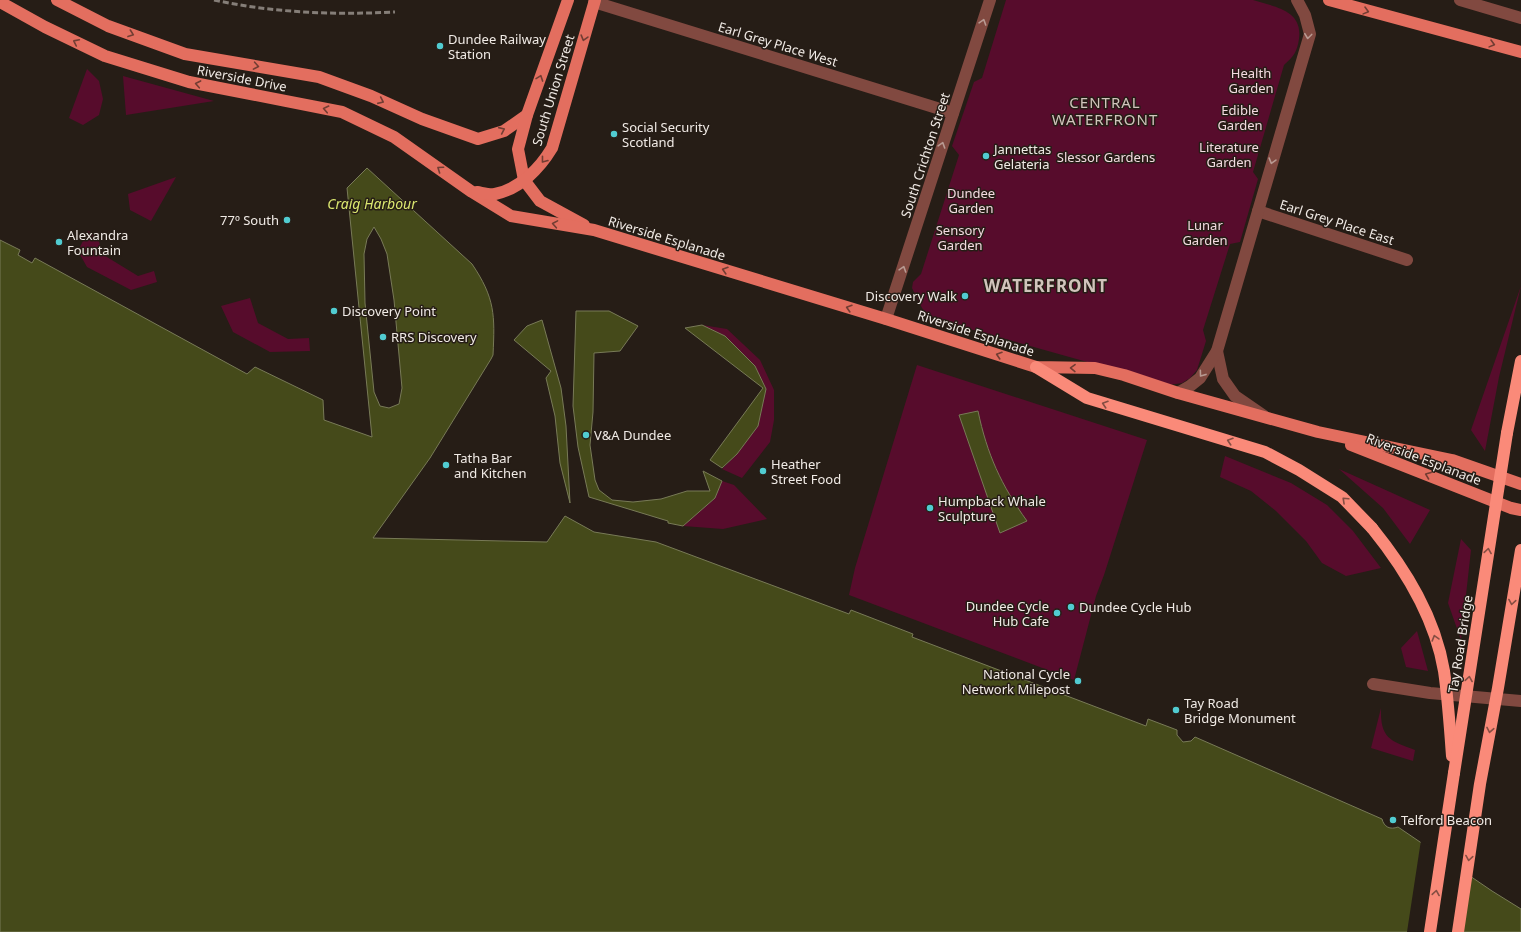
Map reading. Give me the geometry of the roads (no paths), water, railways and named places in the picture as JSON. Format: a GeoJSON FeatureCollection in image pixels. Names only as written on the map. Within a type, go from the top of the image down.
{"type":"FeatureCollection","features":[{"type":"Feature","properties":{"kind":"highway","name":"Tay Road Bridge"},"geometry":{"type":"LineString","coordinates":[[1430,932],[1507,433],[1521,361]]}},
{"type":"Feature","properties":{"kind":"highway"},"geometry":{"type":"LineString","coordinates":[[1036,367],[1087,398],[1265,452],[1299,470],[1342,497],[1372,528],[1393,554],[1421,602],[1435,635],[1444,671],[1454,773]]}},
{"type":"Feature","properties":{"kind":"highway"},"geometry":{"type":"LineString","coordinates":[[1458,932],[1480,784],[1521,550]]}},
{"type":"Feature","properties":{"kind":"main road","name":"Riverside Drive"},"geometry":{"type":"LineString","coordinates":[[57,0],[108,26],[185,54],[319,77],[371,96],[422,119],[478,139],[504,131],[527,115]]}},
{"type":"Feature","properties":{"kind":"main road","name":"South Union Street"},"geometry":{"type":"LineString","coordinates":[[568,0],[527,115],[518,149],[524,180],[540,201],[594,230]]}},
{"type":"Feature","properties":{"kind":"main road"},"geometry":{"type":"LineString","coordinates":[[1329,0],[1521,52]]}},
{"type":"Feature","properties":{"kind":"main road","name":"South Union Street"},"geometry":{"type":"LineString","coordinates":[[472,192],[494,194],[511,189],[524,180],[544,162],[552,148],[595,1]]}},
{"type":"Feature","properties":{"kind":"main road","name":"Riverside Drive"},"geometry":{"type":"LineString","coordinates":[[0,2],[45,27],[105,56],[189,82],[342,112],[394,137],[472,192]]}},
{"type":"Feature","properties":{"kind":"main road","name":"Riverside Esplanade"},"geometry":{"type":"LineString","coordinates":[[472,192],[511,216],[594,230],[1036,367],[1094,368],[1124,375],[1178,393],[1318,432],[1452,460],[1521,484]]}},
{"type":"Feature","properties":{"kind":"main road","name":"Riverside Esplanade"},"geometry":{"type":"LineString","coordinates":[[1318,432],[1518,511]]}},
{"type":"Feature","properties":{"kind":"street","name":"South Crichton Street"},"geometry":{"type":"LineString","coordinates":[[886,320],[990,0]]}},
{"type":"Feature","properties":{"kind":"street"},"geometry":{"type":"LineString","coordinates":[[1178,393],[1200,378],[1217,351],[1310,34],[1305,15],[1297,0]]}},
{"type":"Feature","properties":{"kind":"street"},"geometry":{"type":"LineString","coordinates":[[1460,0],[1521,18]]}},
{"type":"Feature","properties":{"kind":"street","name":"Earl Grey Place West"},"geometry":{"type":"LineString","coordinates":[[595,1],[953,112]]}},
{"type":"Feature","properties":{"kind":"street","name":"Earl Grey Place East"},"geometry":{"type":"LineString","coordinates":[[1258,211],[1407,260]]}},
{"type":"Feature","properties":{"kind":"street"},"geometry":{"type":"LineString","coordinates":[[1217,351],[1223,379],[1235,396],[1265,417]]}},
{"type":"Feature","properties":{"kind":"street"},"geometry":{"type":"LineString","coordinates":[[1373,684],[1430,693],[1521,701]]}},
{"type":"Feature","properties":{"kind":"water","name":"Craig Harbour"},"geometry":{"type":"Polygon","coordinates":[[[367,168],[472,264],[480,276],[489,297],[492,307],[494,329],[493,355],[491,359],[430,458],[373,538],[547,542],[565,516],[594,532],[656,542],[849,614],[851,610],[913,634],[912,637],[1146,726],[1148,719],[1177,730],[1177,735],[1183,742],[1191,741],[1195,737],[1382,819],[1384,824],[1388,827],[1398,827],[1521,909],[1521,932],[0,932],[0,240],[20,250],[18,255],[32,263],[35,258],[247,374],[255,367],[323,400],[324,420],[372,437],[347,188],[367,168]],[[374,227],[367,239],[364,254],[365,303],[374,392],[380,406],[389,408],[399,404],[402,388],[394,300],[387,254],[374,227]]]}},
{"type":"Feature","properties":{"kind":"water"},"geometry":{"type":"Polygon","coordinates":[[[576,311],[609,311],[638,326],[620,351],[594,353],[593,412],[590,445],[595,480],[599,490],[612,500],[633,502],[661,499],[687,491],[710,491],[703,471],[722,481],[715,498],[683,526],[668,523],[668,521],[589,497],[578,447],[573,406],[576,311]]]}},
{"type":"Feature","properties":{"kind":"water"},"geometry":{"type":"Polygon","coordinates":[[[542,320],[561,388],[566,426],[570,503],[560,463],[555,416],[546,378],[551,371],[514,340],[527,326],[542,320]]]}},
{"type":"Feature","properties":{"kind":"water"},"geometry":{"type":"Polygon","coordinates":[[[702,325],[725,336],[755,366],[766,389],[758,426],[737,454],[722,468],[710,460],[763,388],[685,328],[702,325]]]}},
{"type":"Feature","properties":{"kind":"water"},"geometry":{"type":"Polygon","coordinates":[[[978,411],[986,441],[996,469],[1002,482],[1027,521],[1000,533],[959,415],[978,411]]]}},
{"type":"Feature","properties":{"kind":"railway"},"geometry":{"type":"LineString","coordinates":[[214,0],[259,8],[304,12],[395,12]]}},
{"type":"Feature","properties":{"kind":"place","name":"Dundee Railway Station"},"geometry":{"type":"Point","coordinates":[440,46]}},
{"type":"Feature","properties":{"kind":"place","name":"Social Security Scotland"},"geometry":{"type":"Point","coordinates":[614,134]}},
{"type":"Feature","properties":{"kind":"place","name":"Jannettas Gelateria"},"geometry":{"type":"Point","coordinates":[986,156]}},
{"type":"Feature","properties":{"kind":"place","name":"77º South"},"geometry":{"type":"Point","coordinates":[287,220]}},
{"type":"Feature","properties":{"kind":"place","name":"Alexandra Fountain"},"geometry":{"type":"Point","coordinates":[59,242]}},
{"type":"Feature","properties":{"kind":"place","name":"Discovery Walk"},"geometry":{"type":"Point","coordinates":[965,296]}},
{"type":"Feature","properties":{"kind":"place","name":"Discovery Point"},"geometry":{"type":"Point","coordinates":[334,311]}},
{"type":"Feature","properties":{"kind":"place","name":"RRS Discovery"},"geometry":{"type":"Point","coordinates":[383,337]}},
{"type":"Feature","properties":{"kind":"place","name":"V&A Dundee"},"geometry":{"type":"Point","coordinates":[586,435]}},
{"type":"Feature","properties":{"kind":"place","name":"Tatha Bar and Kitchen"},"geometry":{"type":"Point","coordinates":[446,465]}},
{"type":"Feature","properties":{"kind":"place","name":"Heather Street Food"},"geometry":{"type":"Point","coordinates":[763,471]}},
{"type":"Feature","properties":{"kind":"place","name":"Humpback Whale Sculpture"},"geometry":{"type":"Point","coordinates":[930,508]}},
{"type":"Feature","properties":{"kind":"place","name":"Dundee Cycle Hub"},"geometry":{"type":"Point","coordinates":[1071,607]}},
{"type":"Feature","properties":{"kind":"place","name":"Dundee Cycle Hub Cafe"},"geometry":{"type":"Point","coordinates":[1057,613]}},
{"type":"Feature","properties":{"kind":"place","name":"National Cycle Network Milepost"},"geometry":{"type":"Point","coordinates":[1078,681]}},
{"type":"Feature","properties":{"kind":"place","name":"Tay Road Bridge Monument"},"geometry":{"type":"Point","coordinates":[1176,710]}},
{"type":"Feature","properties":{"kind":"place","name":"Telford Beacon"},"geometry":{"type":"Point","coordinates":[1393,820]}},
{"type":"Feature","properties":{"kind":"district","name":"CENTRAL WATERFRONT"},"geometry":{"type":"Point","coordinates":[1105,112]}},
{"type":"Feature","properties":{"kind":"district","name":"WATERFRONT"},"geometry":{"type":"Point","coordinates":[1046,286]}},
{"type":"Feature","properties":{"kind":"park label","name":"Health Garden"},"geometry":{"type":"Point","coordinates":[1251,80]}},
{"type":"Feature","properties":{"kind":"park label","name":"Edible Garden"},"geometry":{"type":"Point","coordinates":[1240,118]}},
{"type":"Feature","properties":{"kind":"park label","name":"Literature Garden"},"geometry":{"type":"Point","coordinates":[1229,154]}},
{"type":"Feature","properties":{"kind":"park label","name":"Slessor Gardens"},"geometry":{"type":"Point","coordinates":[1106,157]}},
{"type":"Feature","properties":{"kind":"park label","name":"Dundee Garden"},"geometry":{"type":"Point","coordinates":[971,200]}},
{"type":"Feature","properties":{"kind":"park label","name":"Lunar Garden"},"geometry":{"type":"Point","coordinates":[1205,232]}},
{"type":"Feature","properties":{"kind":"park label","name":"Sensory Garden"},"geometry":{"type":"Point","coordinates":[960,238]}}]}
